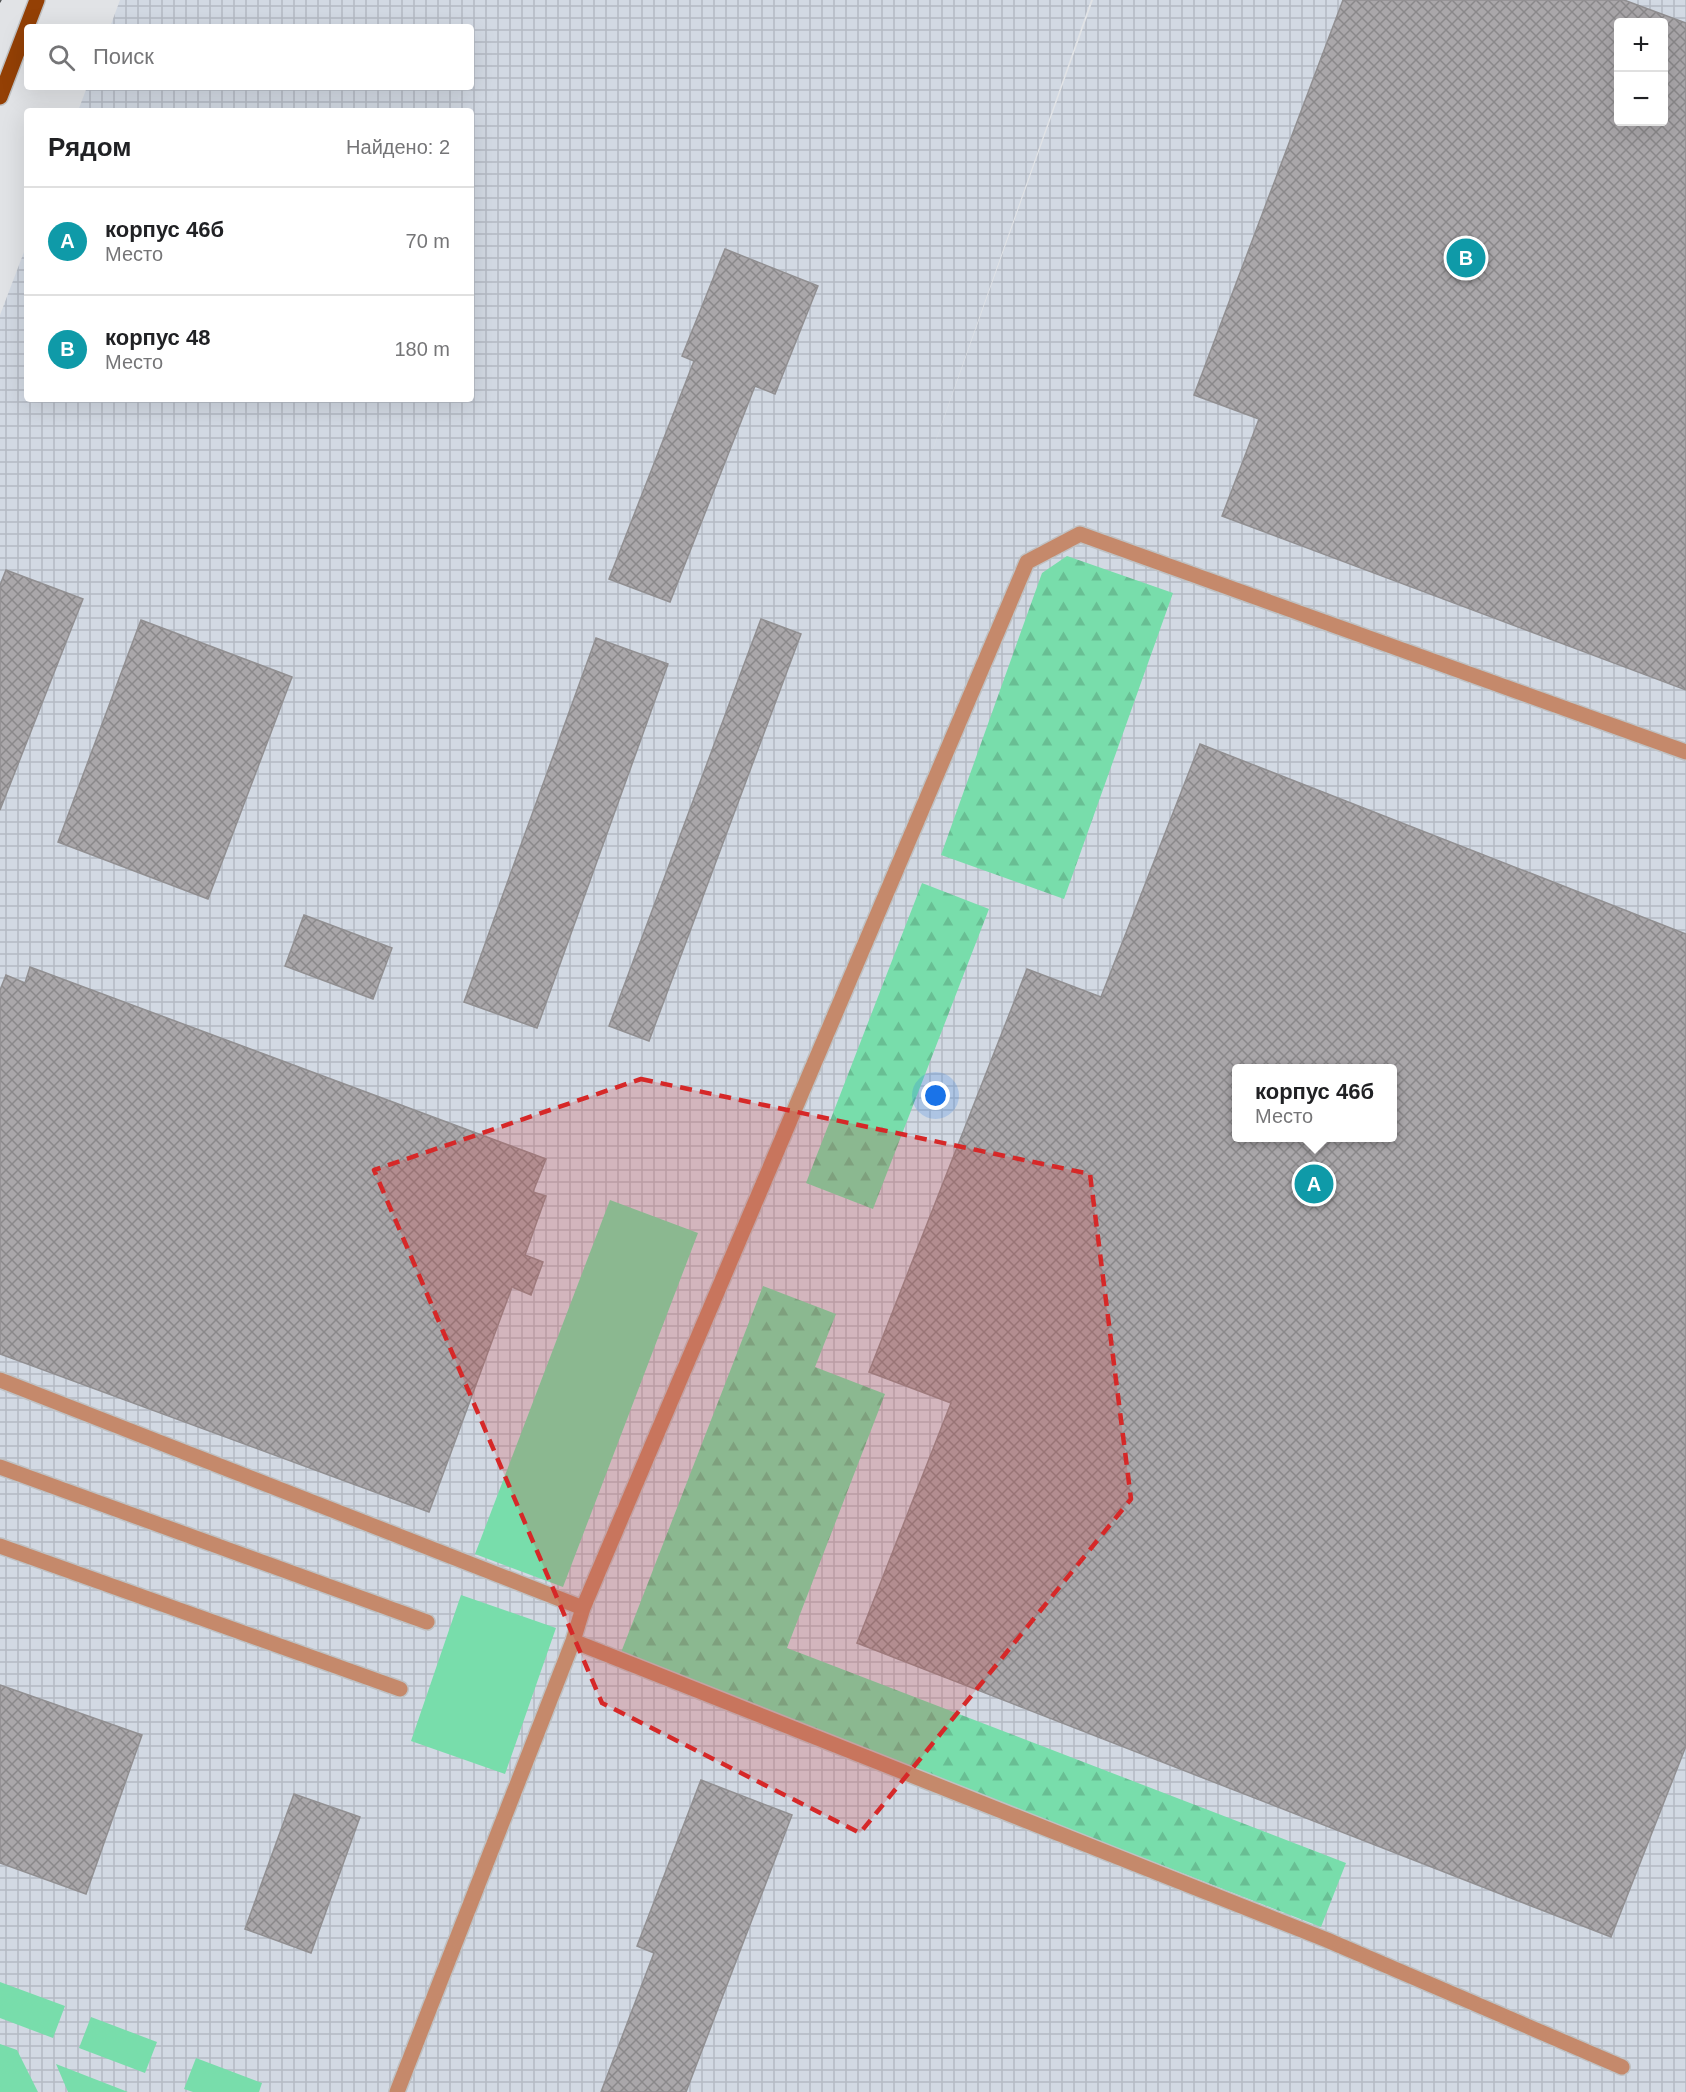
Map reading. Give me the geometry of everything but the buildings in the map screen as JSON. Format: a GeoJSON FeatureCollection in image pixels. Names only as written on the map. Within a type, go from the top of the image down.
{"type":"FeatureCollection","features":[{"type":"Feature","properties":{"kind":"main road"},"geometry":{"type":"LineString","coordinates":[[27,24],[36,0]]}},
{"type":"Feature","properties":{"kind":"main road"},"geometry":{"type":"LineString","coordinates":[[0,98],[24,33]]}},
{"type":"Feature","properties":{"kind":"lane"},"geometry":{"type":"LineString","coordinates":[[397,2092],[573,1641],[583,1608],[1026,561],[1080,534],[1686,752]]}},
{"type":"Feature","properties":{"kind":"lane"},"geometry":{"type":"LineString","coordinates":[[0,1380],[583,1608]]}},
{"type":"Feature","properties":{"kind":"lane"},"geometry":{"type":"LineString","coordinates":[[0,1467],[427,1622]]}},
{"type":"Feature","properties":{"kind":"lane"},"geometry":{"type":"LineString","coordinates":[[0,1546],[400,1689]]}},
{"type":"Feature","properties":{"kind":"lane"},"geometry":{"type":"LineString","coordinates":[[573,1641],[1328,1940],[1622,2067]]}},
{"type":"Feature","properties":{"kind":"highlighted area"},"geometry":{"type":"Polygon","coordinates":[[[641,1079],[1090,1174],[1131,1499],[860,1833],[602,1703],[374,1170],[641,1079]]]}},
{"type":"Feature","properties":{"kind":"shaded area"},"geometry":{"type":"Polygon","coordinates":[[[120,0],[1091,0],[923,477],[1093,0],[1686,0],[1686,2092],[0,2092],[0,315],[24,252],[24,402],[474,402],[474,108],[79,108],[86,90],[474,90],[474,24],[111,24],[120,0]]]}},
{"type":"Feature","properties":{"kind":"green space"},"geometry":{"type":"Polygon","coordinates":[[[1067,556],[1173,593],[1064,899],[941,855],[1042,573],[1067,556]]]}},
{"type":"Feature","properties":{"kind":"green space"},"geometry":{"type":"Polygon","coordinates":[[[922,883],[989,909],[873,1209],[806,1183],[922,883]]]}},
{"type":"Feature","properties":{"kind":"green space"},"geometry":{"type":"Polygon","coordinates":[[[610,1200],[698,1233],[563,1587],[475,1554],[610,1200]]]}},
{"type":"Feature","properties":{"kind":"green space"},"geometry":{"type":"Polygon","coordinates":[[[763,1286],[836,1314],[815,1367],[885,1394],[787,1648],[1346,1863],[1321,1927],[620,1655],[763,1286]]]}},
{"type":"Feature","properties":{"kind":"green space"},"geometry":{"type":"Polygon","coordinates":[[[461,1595],[556,1628],[505,1774],[411,1741],[461,1595]]]}},
{"type":"Feature","properties":{"kind":"green space"},"geometry":{"type":"Polygon","coordinates":[[[0,1982],[65,2006],[53,2038],[0,2018],[0,1982]]]}},
{"type":"Feature","properties":{"kind":"green space"},"geometry":{"type":"Polygon","coordinates":[[[91,2017],[157,2042],[145,2073],[79,2048],[91,2017]]]}},
{"type":"Feature","properties":{"kind":"green space"},"geometry":{"type":"Polygon","coordinates":[[[0,2044],[17,2050],[38,2092],[0,2092],[0,2044]]]}},
{"type":"Feature","properties":{"kind":"green space"},"geometry":{"type":"Polygon","coordinates":[[[196,2058],[262,2083],[259,2092],[193,2092],[184,2089],[196,2058]]]}},
{"type":"Feature","properties":{"kind":"green space"},"geometry":{"type":"Polygon","coordinates":[[[56,2064],[128,2092],[68,2092],[56,2064]]]}},
{"type":"Feature","properties":{"kind":"place","name":"корпус 48"},"geometry":{"type":"Point","coordinates":[1466,258]}},
{"type":"Feature","properties":{"kind":"place","name":"корпус 46б"},"geometry":{"type":"Point","coordinates":[1314,1184]}}]}
